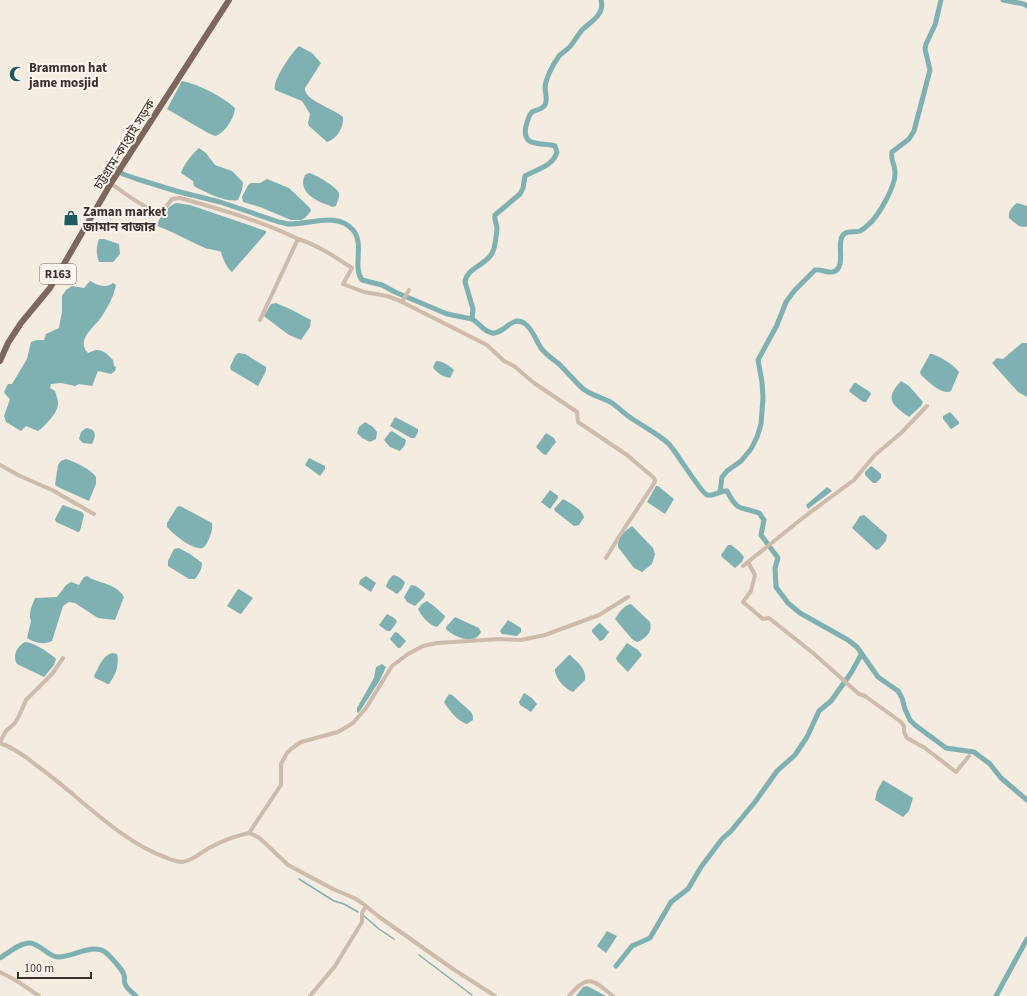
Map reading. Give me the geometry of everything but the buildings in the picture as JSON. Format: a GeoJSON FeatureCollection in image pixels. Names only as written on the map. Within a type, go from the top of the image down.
{"type":"FeatureCollection","features":[{"type":"Feature","properties":{"kind":"main road","name":"চট্টগ্রাম-কাপ্তাই সড়ক"},"geometry":{"type":"LineString","coordinates":[[0,361],[8,343],[21,323],[50,288],[126,159],[229,0]]}},
{"type":"Feature","properties":{"kind":"street"},"geometry":{"type":"LineString","coordinates":[[111,184],[156,211],[163,211],[172,199],[180,198],[282,231],[316,246],[352,268],[343,284],[364,292],[387,296],[412,306],[426,315],[487,345],[504,361],[514,366],[534,383],[577,412],[578,422],[627,455],[654,478],[655,481],[606,558]]}},
{"type":"Feature","properties":{"kind":"street"},"geometry":{"type":"LineString","coordinates":[[260,320],[298,239]]}},
{"type":"Feature","properties":{"kind":"street"},"geometry":{"type":"LineString","coordinates":[[402,302],[409,290]]}},
{"type":"Feature","properties":{"kind":"street"},"geometry":{"type":"LineString","coordinates":[[743,566],[810,512],[849,484],[875,455],[901,433],[928,406]]}},
{"type":"Feature","properties":{"kind":"street"},"geometry":{"type":"LineString","coordinates":[[0,465],[20,476],[52,490],[94,514]]}},
{"type":"Feature","properties":{"kind":"street"},"geometry":{"type":"LineString","coordinates":[[748,562],[755,575],[751,591],[743,602],[747,606],[763,619],[769,618],[813,653],[859,694],[865,696],[901,722],[904,726],[904,732],[907,738],[925,748],[956,772],[969,756]]}},
{"type":"Feature","properties":{"kind":"street"},"geometry":{"type":"LineString","coordinates":[[249,833],[281,785],[281,764],[287,753],[301,742],[338,732],[353,723],[366,708],[392,666],[408,654],[423,646],[437,643],[499,639],[521,640],[545,635],[599,615],[628,597]]}},
{"type":"Feature","properties":{"kind":"street"},"geometry":{"type":"LineString","coordinates":[[63,658],[52,674],[26,700],[15,723],[6,731],[0,742],[18,752],[73,793],[133,841],[157,854],[178,862],[193,858],[227,839],[249,833],[258,837],[288,865],[333,889],[354,898],[495,996]]}},
{"type":"Feature","properties":{"kind":"street"},"geometry":{"type":"LineString","coordinates":[[310,996],[336,966],[362,922],[362,913],[366,906]]}},
{"type":"Feature","properties":{"kind":"street"},"geometry":{"type":"LineString","coordinates":[[0,972],[17,980],[39,996]]}},
{"type":"Feature","properties":{"kind":"street"},"geometry":{"type":"LineString","coordinates":[[569,996],[576,987],[582,983],[595,982],[613,996]]}},
{"type":"Feature","properties":{"kind":"water"},"geometry":{"type":"Polygon","coordinates":[[[299,46],[312,53],[321,63],[305,88],[306,92],[314,100],[343,117],[341,129],[334,138],[327,142],[309,126],[308,123],[310,114],[302,101],[275,90],[276,80],[279,74],[299,46]]]}},
{"type":"Feature","properties":{"kind":"water"},"geometry":{"type":"Polygon","coordinates":[[[182,81],[196,85],[210,92],[235,108],[235,112],[228,125],[218,135],[215,136],[208,133],[167,109],[182,81]]]}},
{"type":"Feature","properties":{"kind":"water"},"geometry":{"type":"Polygon","coordinates":[[[199,148],[206,153],[215,165],[232,171],[242,181],[242,190],[238,200],[234,201],[223,199],[197,188],[194,186],[193,181],[181,173],[188,159],[199,148]]]}},
{"type":"Feature","properties":{"kind":"water"},"geometry":{"type":"Polygon","coordinates":[[[309,173],[326,181],[337,190],[339,196],[336,206],[332,207],[320,202],[308,194],[304,187],[303,179],[305,175],[309,173]]]}},
{"type":"Feature","properties":{"kind":"water"},"geometry":{"type":"Polygon","coordinates":[[[267,179],[289,188],[310,208],[311,211],[305,218],[301,220],[291,220],[260,207],[243,202],[242,197],[248,185],[251,183],[260,183],[267,179]]]}},
{"type":"Feature","properties":{"kind":"water"},"geometry":{"type":"Polygon","coordinates":[[[176,203],[190,205],[266,231],[266,233],[232,272],[226,265],[221,252],[205,248],[157,225],[160,218],[170,206],[176,203]]]}},
{"type":"Feature","properties":{"kind":"water"},"geometry":{"type":"Polygon","coordinates":[[[1017,203],[1027,206],[1027,226],[1025,227],[1019,226],[1009,218],[1011,209],[1017,203]]]}},
{"type":"Feature","properties":{"kind":"water"},"geometry":{"type":"Polygon","coordinates":[[[99,239],[104,239],[119,244],[120,254],[113,262],[99,262],[97,256],[97,245],[99,239]]]}},
{"type":"Feature","properties":{"kind":"water"},"geometry":{"type":"Polygon","coordinates":[[[90,281],[101,286],[107,286],[113,283],[116,285],[106,309],[88,333],[84,343],[88,353],[97,350],[108,355],[113,360],[114,366],[116,367],[115,371],[111,374],[98,371],[92,386],[79,384],[75,386],[61,383],[51,384],[50,388],[55,391],[58,402],[58,407],[54,415],[38,431],[26,426],[21,431],[6,422],[4,416],[10,399],[4,392],[8,384],[12,384],[27,359],[31,342],[44,340],[46,334],[59,328],[62,311],[62,296],[66,290],[72,286],[84,288],[90,281]]]}},
{"type":"Feature","properties":{"kind":"water"},"geometry":{"type":"Polygon","coordinates":[[[276,303],[311,320],[310,327],[301,340],[289,335],[264,316],[271,304],[276,303]]]}},
{"type":"Feature","properties":{"kind":"water"},"geometry":{"type":"Polygon","coordinates":[[[1022,343],[1027,343],[1027,397],[1018,392],[992,363],[997,358],[1003,359],[1022,343]]]}},
{"type":"Feature","properties":{"kind":"water"},"geometry":{"type":"Polygon","coordinates":[[[238,353],[245,354],[266,367],[266,371],[258,386],[231,370],[230,367],[238,353]]]}},
{"type":"Feature","properties":{"kind":"water"},"geometry":{"type":"Polygon","coordinates":[[[930,354],[947,361],[959,372],[951,391],[947,392],[939,390],[921,375],[920,372],[930,354]]]}},
{"type":"Feature","properties":{"kind":"water"},"geometry":{"type":"Polygon","coordinates":[[[436,361],[448,365],[454,370],[450,378],[445,377],[434,369],[433,367],[436,361]]]}},
{"type":"Feature","properties":{"kind":"water"},"geometry":{"type":"Polygon","coordinates":[[[901,381],[909,386],[923,402],[921,406],[909,417],[898,409],[892,401],[893,393],[901,381]]]}},
{"type":"Feature","properties":{"kind":"water"},"geometry":{"type":"Polygon","coordinates":[[[854,383],[870,392],[871,394],[866,402],[863,402],[849,391],[854,383]]]}},
{"type":"Feature","properties":{"kind":"water"},"geometry":{"type":"Polygon","coordinates":[[[950,412],[959,422],[959,424],[951,429],[943,419],[943,416],[950,412]]]}},
{"type":"Feature","properties":{"kind":"water"},"geometry":{"type":"Polygon","coordinates":[[[395,417],[418,429],[415,438],[411,438],[390,426],[395,417]]]}},
{"type":"Feature","properties":{"kind":"water"},"geometry":{"type":"Polygon","coordinates":[[[365,422],[373,427],[377,432],[376,439],[370,442],[362,438],[357,433],[359,427],[365,422]]]}},
{"type":"Feature","properties":{"kind":"water"},"geometry":{"type":"Polygon","coordinates":[[[86,428],[94,431],[95,433],[92,444],[83,443],[79,439],[81,432],[86,428]]]}},
{"type":"Feature","properties":{"kind":"water"},"geometry":{"type":"Polygon","coordinates":[[[392,431],[406,440],[405,445],[400,451],[390,447],[384,440],[392,431]]]}},
{"type":"Feature","properties":{"kind":"water"},"geometry":{"type":"Polygon","coordinates":[[[546,433],[554,438],[556,442],[546,455],[536,447],[546,433]]]}},
{"type":"Feature","properties":{"kind":"water"},"geometry":{"type":"Polygon","coordinates":[[[309,458],[325,466],[325,469],[320,476],[305,465],[309,458]]]}},
{"type":"Feature","properties":{"kind":"water"},"geometry":{"type":"Polygon","coordinates":[[[66,459],[82,466],[96,477],[96,484],[89,501],[55,485],[58,465],[61,461],[66,459]]]}},
{"type":"Feature","properties":{"kind":"water"},"geometry":{"type":"Polygon","coordinates":[[[871,466],[881,474],[881,478],[876,483],[873,483],[865,475],[865,472],[871,466]]]}},
{"type":"Feature","properties":{"kind":"water"},"geometry":{"type":"Polygon","coordinates":[[[656,486],[674,499],[665,514],[647,502],[656,486]]]}},
{"type":"Feature","properties":{"kind":"water"},"geometry":{"type":"Polygon","coordinates":[[[827,487],[832,491],[808,509],[806,505],[827,487]]]}},
{"type":"Feature","properties":{"kind":"water"},"geometry":{"type":"Polygon","coordinates":[[[550,490],[558,496],[558,498],[550,509],[541,502],[550,490]]]}},
{"type":"Feature","properties":{"kind":"water"},"geometry":{"type":"Polygon","coordinates":[[[563,499],[575,506],[583,514],[584,517],[579,525],[574,526],[555,511],[554,509],[563,499]]]}},
{"type":"Feature","properties":{"kind":"water"},"geometry":{"type":"Polygon","coordinates":[[[63,505],[82,512],[84,515],[80,531],[78,532],[56,522],[55,519],[63,505]]]}},
{"type":"Feature","properties":{"kind":"water"},"geometry":{"type":"Polygon","coordinates":[[[180,506],[212,523],[209,539],[202,548],[193,547],[188,544],[167,527],[167,523],[177,507],[180,506]]]}},
{"type":"Feature","properties":{"kind":"water"},"geometry":{"type":"Polygon","coordinates":[[[864,515],[887,535],[886,541],[879,549],[876,550],[852,528],[860,516],[864,515]]]}},
{"type":"Feature","properties":{"kind":"water"},"geometry":{"type":"Polygon","coordinates":[[[632,526],[653,548],[655,554],[652,564],[642,572],[634,568],[618,547],[620,537],[632,526]]]}},
{"type":"Feature","properties":{"kind":"water"},"geometry":{"type":"Polygon","coordinates":[[[728,545],[731,545],[739,551],[744,557],[742,562],[735,568],[721,555],[728,545]]]}},
{"type":"Feature","properties":{"kind":"water"},"geometry":{"type":"Polygon","coordinates":[[[179,548],[202,563],[200,571],[195,579],[189,579],[168,566],[168,561],[174,549],[179,548]]]}},
{"type":"Feature","properties":{"kind":"water"},"geometry":{"type":"Polygon","coordinates":[[[393,575],[403,580],[405,583],[397,594],[386,587],[388,581],[393,575]]]}},
{"type":"Feature","properties":{"kind":"water"},"geometry":{"type":"Polygon","coordinates":[[[87,576],[112,586],[121,592],[124,597],[115,620],[98,618],[75,603],[69,602],[63,606],[52,641],[40,643],[27,638],[31,621],[31,610],[35,598],[57,597],[66,585],[71,582],[79,585],[84,577],[87,576]]]}},
{"type":"Feature","properties":{"kind":"water"},"geometry":{"type":"Polygon","coordinates":[[[366,576],[376,583],[371,592],[359,584],[360,580],[366,576]]]}},
{"type":"Feature","properties":{"kind":"water"},"geometry":{"type":"Polygon","coordinates":[[[411,585],[416,586],[425,593],[424,597],[415,606],[407,602],[404,597],[411,585]]]}},
{"type":"Feature","properties":{"kind":"water"},"geometry":{"type":"Polygon","coordinates":[[[238,589],[253,598],[241,614],[227,606],[238,589]]]}},
{"type":"Feature","properties":{"kind":"water"},"geometry":{"type":"Polygon","coordinates":[[[427,601],[445,616],[437,627],[426,620],[418,609],[427,601]]]}},
{"type":"Feature","properties":{"kind":"water"},"geometry":{"type":"Polygon","coordinates":[[[631,604],[650,622],[651,626],[648,635],[637,642],[632,639],[615,619],[624,608],[631,604]]]}},
{"type":"Feature","properties":{"kind":"water"},"geometry":{"type":"Polygon","coordinates":[[[387,614],[397,621],[390,631],[387,631],[379,625],[387,614]]]}},
{"type":"Feature","properties":{"kind":"water"},"geometry":{"type":"Polygon","coordinates":[[[455,617],[479,628],[481,632],[474,639],[464,639],[454,635],[446,629],[446,627],[455,617]]]}},
{"type":"Feature","properties":{"kind":"water"},"geometry":{"type":"Polygon","coordinates":[[[508,620],[521,628],[521,632],[517,636],[502,634],[500,631],[508,620]]]}},
{"type":"Feature","properties":{"kind":"water"},"geometry":{"type":"Polygon","coordinates":[[[600,623],[609,632],[603,640],[600,641],[592,630],[600,623]]]}},
{"type":"Feature","properties":{"kind":"water"},"geometry":{"type":"Polygon","coordinates":[[[395,632],[406,641],[400,648],[398,648],[390,639],[395,632]]]}},
{"type":"Feature","properties":{"kind":"water"},"geometry":{"type":"Polygon","coordinates":[[[25,642],[41,648],[56,659],[54,665],[44,677],[17,664],[15,658],[16,652],[25,642]]]}},
{"type":"Feature","properties":{"kind":"water"},"geometry":{"type":"Polygon","coordinates":[[[627,643],[638,650],[642,655],[628,672],[616,658],[627,643]]]}},
{"type":"Feature","properties":{"kind":"water"},"geometry":{"type":"Polygon","coordinates":[[[112,653],[117,654],[117,666],[113,677],[108,684],[95,678],[94,676],[103,659],[112,653]]]}},
{"type":"Feature","properties":{"kind":"water"},"geometry":{"type":"Polygon","coordinates":[[[569,655],[581,666],[585,676],[585,680],[573,692],[561,682],[556,676],[555,672],[555,669],[569,655]]]}},
{"type":"Feature","properties":{"kind":"water"},"geometry":{"type":"Polygon","coordinates":[[[382,664],[386,667],[380,680],[358,713],[357,708],[374,678],[376,667],[382,664]]]}},
{"type":"Feature","properties":{"kind":"water"},"geometry":{"type":"Polygon","coordinates":[[[524,693],[532,698],[537,704],[531,712],[520,705],[519,702],[524,693]]]}},
{"type":"Feature","properties":{"kind":"water"},"geometry":{"type":"Polygon","coordinates":[[[449,694],[471,712],[473,720],[467,724],[464,723],[448,709],[444,702],[449,694]]]}},
{"type":"Feature","properties":{"kind":"water"},"geometry":{"type":"Polygon","coordinates":[[[883,780],[913,798],[909,811],[903,817],[875,800],[877,791],[883,780]]]}},
{"type":"Feature","properties":{"kind":"water"},"geometry":{"type":"Polygon","coordinates":[[[607,931],[617,936],[606,953],[597,946],[607,931]]]}},
{"type":"Feature","properties":{"kind":"water"},"geometry":{"type":"Polygon","coordinates":[[[587,986],[606,996],[576,996],[583,987],[587,986]]]}},
{"type":"Feature","properties":{"kind":"waterway"},"geometry":{"type":"LineString","coordinates":[[472,319],[473,309],[465,282],[473,269],[487,260],[493,251],[497,229],[495,215],[520,194],[523,188],[525,176],[549,164],[557,152],[555,146],[534,143],[527,138],[525,133],[528,119],[532,112],[544,107],[546,100],[545,87],[552,67],[559,56],[571,46],[582,31],[597,17],[602,5],[601,0]]}},
{"type":"Feature","properties":{"kind":"waterway"},"geometry":{"type":"LineString","coordinates":[[720,492],[722,477],[727,471],[741,461],[751,449],[757,437],[761,424],[763,398],[758,360],[777,325],[786,302],[795,290],[815,270],[831,272],[837,270],[840,261],[840,244],[843,235],[845,233],[858,232],[867,226],[877,215],[890,193],[895,178],[892,152],[909,139],[914,131],[930,70],[925,49],[926,44],[935,25],[941,0]]}},
{"type":"Feature","properties":{"kind":"waterway"},"geometry":{"type":"LineString","coordinates":[[1003,0],[1024,4],[1027,6]]}},
{"type":"Feature","properties":{"kind":"waterway"},"geometry":{"type":"LineString","coordinates":[[108,164],[123,174],[137,179],[220,202],[279,222],[296,224],[322,220],[339,221],[346,224],[353,230],[356,236],[358,242],[358,268],[362,280],[382,285],[447,314],[472,319],[486,331],[492,333],[500,331],[515,321],[519,321],[527,325],[547,355],[559,364],[583,389],[612,403],[669,444],[704,493],[710,495],[727,491],[737,505],[759,513],[764,520],[761,535],[778,558],[775,568],[776,587],[788,603],[800,613],[848,640],[857,647],[878,677],[898,691],[910,720],[915,725],[946,748],[974,752],[990,764],[1001,778],[1027,800]]}},
{"type":"Feature","properties":{"kind":"waterway"},"geometry":{"type":"LineString","coordinates":[[616,966],[632,946],[650,938],[671,902],[688,889],[701,867],[722,839],[731,831],[755,802],[777,771],[795,755],[807,737],[819,711],[831,701],[851,673],[861,655]]}},
{"type":"Feature","properties":{"kind":"waterway"},"geometry":{"type":"LineString","coordinates":[[299,879],[334,901],[344,904],[358,912]]}},
{"type":"Feature","properties":{"kind":"waterway"},"geometry":{"type":"LineString","coordinates":[[364,916],[394,939]]}},
{"type":"Feature","properties":{"kind":"waterway"},"geometry":{"type":"LineString","coordinates":[[996,996],[1027,939]]}},
{"type":"Feature","properties":{"kind":"waterway"},"geometry":{"type":"LineString","coordinates":[[0,958],[26,943],[34,944],[50,955],[57,957],[63,957],[94,949],[100,950],[105,952],[119,966],[124,975],[126,986],[136,996]]}},
{"type":"Feature","properties":{"kind":"waterway"},"geometry":{"type":"LineString","coordinates":[[419,955],[472,995]]}},
{"type":"Feature","properties":{"kind":"place","name":"Brammon hat jame mosjid"},"geometry":{"type":"Point","coordinates":[17,74]}},
{"type":"Feature","properties":{"kind":"place","name":"Zaman market জামান বাজার"},"geometry":{"type":"Point","coordinates":[71,218]}}]}
